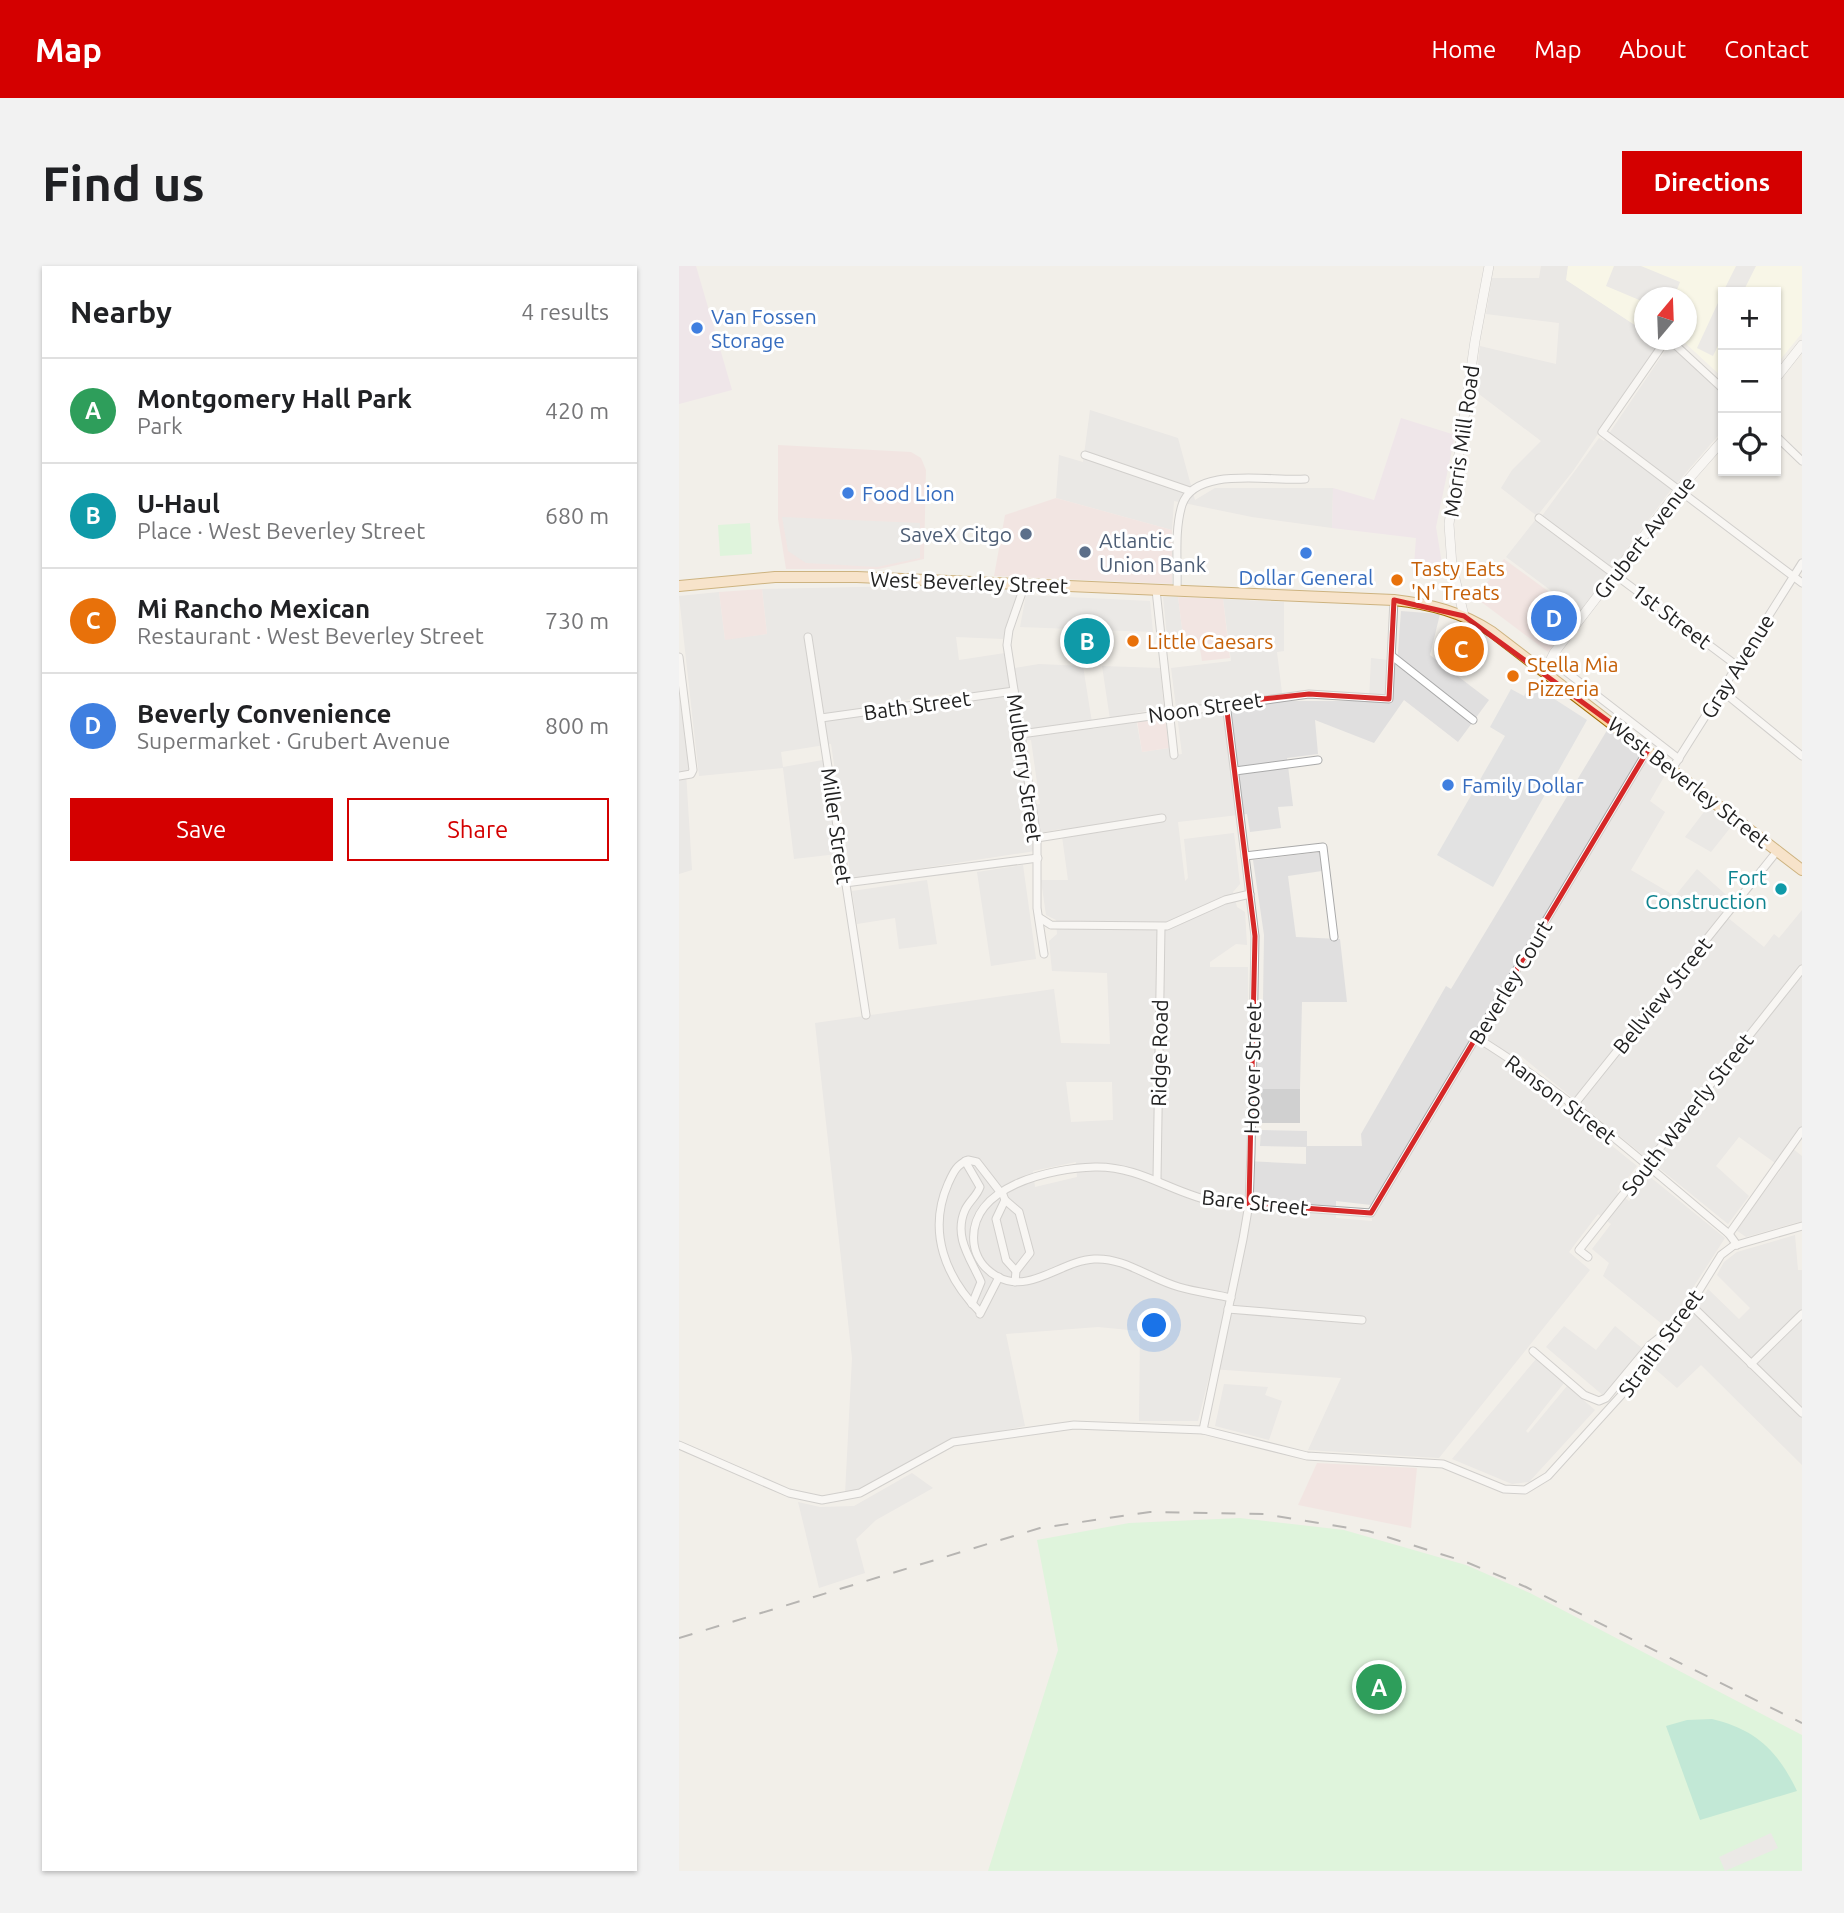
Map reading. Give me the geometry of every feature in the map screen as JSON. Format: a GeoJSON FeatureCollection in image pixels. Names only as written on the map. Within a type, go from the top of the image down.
{"type":"FeatureCollection","features":[{"type":"Feature","properties":{"kind":"main road","name":"West Beverley Street"},"geometry":{"type":"LineString","coordinates":[[679,586],[804,577],[1394,600],[1434,606],[1464,616],[1492,632],[1802,870]]}},
{"type":"Feature","properties":{"kind":"street","name":"Morris Mill Road"},"geometry":{"type":"LineString","coordinates":[[1464,616],[1452,566],[1450,524],[1475,341],[1489,266]]}},
{"type":"Feature","properties":{"kind":"street"},"geometry":{"type":"LineString","coordinates":[[1781,372],[1802,345]]}},
{"type":"Feature","properties":{"kind":"street"},"geometry":{"type":"LineString","coordinates":[[1661,350],[1602,432],[1802,583]]}},
{"type":"Feature","properties":{"kind":"street"},"geometry":{"type":"LineString","coordinates":[[1679,350],[1718,385]]}},
{"type":"Feature","properties":{"kind":"street"},"geometry":{"type":"LineString","coordinates":[[1781,441],[1802,461]]}},
{"type":"Feature","properties":{"kind":"street","name":"Grubert Avenue"},"geometry":{"type":"LineString","coordinates":[[1545,671],[1615,573],[1679,490],[1718,446]]}},
{"type":"Feature","properties":{"kind":"street"},"geometry":{"type":"LineString","coordinates":[[1085,455],[1190,491]]}},
{"type":"Feature","properties":{"kind":"street"},"geometry":{"type":"LineString","coordinates":[[1177,591],[1181,510],[1190,491],[1200,483],[1215,480],[1305,480]]}},
{"type":"Feature","properties":{"kind":"street","name":"1st Street"},"geometry":{"type":"LineString","coordinates":[[1539,518],[1736,665]]}},
{"type":"Feature","properties":{"kind":"street","name":"Gray Avenue"},"geometry":{"type":"LineString","coordinates":[[1672,769],[1802,563]]}},
{"type":"Feature","properties":{"kind":"street","name":"Mulberry Street"},"geometry":{"type":"LineString","coordinates":[[1025,584],[1007,638],[1037,838],[1036,879],[1044,954]]}},
{"type":"Feature","properties":{"kind":"street"},"geometry":{"type":"LineString","coordinates":[[1156,590],[1174,755]]}},
{"type":"Feature","properties":{"kind":"street"},"geometry":{"type":"LineString","coordinates":[[1394,600],[1392,656],[1473,720]]}},
{"type":"Feature","properties":{"kind":"street","name":"Miller Street"},"geometry":{"type":"LineString","coordinates":[[808,637],[866,1014]]}},
{"type":"Feature","properties":{"kind":"street","name":"Noon Street"},"geometry":{"type":"LineString","coordinates":[[1021,734],[1226,703],[1309,694],[1389,699],[1392,656]]}},
{"type":"Feature","properties":{"kind":"street"},"geometry":{"type":"LineString","coordinates":[[679,657],[693,770],[691,774],[679,776]]}},
{"type":"Feature","properties":{"kind":"street","name":"West Beverley Street"},"geometry":{"type":"LineString","coordinates":[[1551,660],[1679,759]]}},
{"type":"Feature","properties":{"kind":"street"},"geometry":{"type":"LineString","coordinates":[[1721,690],[1802,756]]}},
{"type":"Feature","properties":{"kind":"street","name":"Bath Street"},"geometry":{"type":"LineString","coordinates":[[821,719],[1014,691]]}},
{"type":"Feature","properties":{"kind":"street","name":"Hoover Street"},"geometry":{"type":"LineString","coordinates":[[1203,1430],[1249,1204],[1255,944],[1226,703]]}},
{"type":"Feature","properties":{"kind":"street","name":"Beverley Court"},"geometry":{"type":"LineString","coordinates":[[1371,1213],[1648,750]]}},
{"type":"Feature","properties":{"kind":"street"},"geometry":{"type":"LineString","coordinates":[[1235,771],[1318,760]]}},
{"type":"Feature","properties":{"kind":"street"},"geometry":{"type":"LineString","coordinates":[[1037,838],[1162,818]]}},
{"type":"Feature","properties":{"kind":"street"},"geometry":{"type":"LineString","coordinates":[[1245,856],[1323,847],[1334,937]]}},
{"type":"Feature","properties":{"kind":"street","name":"Bellview Street"},"geometry":{"type":"LineString","coordinates":[[1573,1106],[1778,850]]}},
{"type":"Feature","properties":{"kind":"street"},"geometry":{"type":"LineString","coordinates":[[845,883],[1038,858]]}},
{"type":"Feature","properties":{"kind":"street"},"geometry":{"type":"LineString","coordinates":[[1040,917],[1051,925],[1161,926],[1182,922],[1225,900],[1250,894]]}},
{"type":"Feature","properties":{"kind":"street","name":"Ridge Road"},"geometry":{"type":"LineString","coordinates":[[1157,1179],[1161,926]]}},
{"type":"Feature","properties":{"kind":"street","name":"South Waverly Street"},"geometry":{"type":"LineString","coordinates":[[1588,1257],[1579,1250],[1802,969]]}},
{"type":"Feature","properties":{"kind":"street","name":"Ranson Street"},"geometry":{"type":"LineString","coordinates":[[1476,1038],[1516,1062],[1573,1106],[1729,1234],[1737,1245]]}},
{"type":"Feature","properties":{"kind":"street"},"geometry":{"type":"LineString","coordinates":[[1729,1234],[1802,1131]]}},
{"type":"Feature","properties":{"kind":"street"},"geometry":{"type":"LineString","coordinates":[[965,1161],[980,1190],[964,1212],[961,1227],[965,1253],[981,1282],[972,1304]]}},
{"type":"Feature","properties":{"kind":"street"},"geometry":{"type":"LineString","coordinates":[[1015,1282],[1016,1271],[1030,1253],[1019,1212],[977,1162],[965,1161],[957,1166],[947,1188],[939,1230],[951,1276],[979,1314],[999,1277],[1015,1282],[1033,1280],[1070,1263],[1107,1259],[1178,1287],[1231,1297]]}},
{"type":"Feature","properties":{"kind":"street","name":"Bare Street"},"geometry":{"type":"LineString","coordinates":[[999,1277],[982,1264],[974,1239],[981,1211],[1003,1195],[1038,1177],[1093,1167],[1124,1169],[1157,1179],[1194,1196],[1249,1204],[1371,1213]]}},
{"type":"Feature","properties":{"kind":"street"},"geometry":{"type":"LineString","coordinates":[[1003,1195],[996,1219],[1006,1260],[1016,1271]]}},
{"type":"Feature","properties":{"kind":"street","name":"Straith Street"},"geometry":{"type":"LineString","coordinates":[[1203,1430],[1307,1456],[1443,1464],[1508,1490],[1531,1488],[1548,1476],[1601,1420],[1674,1331],[1717,1260],[1737,1245],[1802,1226]]}},
{"type":"Feature","properties":{"kind":"street"},"geometry":{"type":"LineString","coordinates":[[1691,1305],[1802,1413]]}},
{"type":"Feature","properties":{"kind":"street"},"geometry":{"type":"LineString","coordinates":[[1229,1309],[1362,1320]]}},
{"type":"Feature","properties":{"kind":"street"},"geometry":{"type":"LineString","coordinates":[[1751,1364],[1802,1314]]}},
{"type":"Feature","properties":{"kind":"street"},"geometry":{"type":"LineString","coordinates":[[1533,1351],[1584,1395],[1599,1401],[1606,1398],[1658,1338],[1674,1331]]}},
{"type":"Feature","properties":{"kind":"street"},"geometry":{"type":"LineString","coordinates":[[679,1445],[778,1489],[822,1500],[855,1495],[940,1447],[981,1436],[1074,1425],[1203,1430]]}},
{"type":"Feature","properties":{"kind":"highlighted area"},"geometry":{"type":"Polygon","coordinates":[[[1394,600],[1464,616],[1648,750],[1371,1213],[1249,1204],[1255,936],[1226,703],[1309,694],[1389,699],[1394,600]]]}},
{"type":"Feature","properties":{"kind":"shaded area","name":"Van Fossen Storage"},"geometry":{"type":"Polygon","coordinates":[[[679,266],[696,266],[732,390],[679,404],[679,266]]]}},
{"type":"Feature","properties":{"kind":"shaded area"},"geometry":{"type":"Polygon","coordinates":[[[1541,266],[1568,266],[1567,280],[1634,324],[1634,350],[1655,350],[1573,471],[1537,516],[1501,488],[1512,470],[1541,441],[1475,391],[1480,346],[1556,364],[1559,323],[1486,314],[1492,278],[1539,278],[1541,266]]]}},
{"type":"Feature","properties":{"kind":"shaded area"},"geometry":{"type":"Polygon","coordinates":[[[1568,266],[1802,266],[1802,333],[1781,359],[1781,287],[1718,287],[1718,373],[1693,350],[1697,350],[1697,287],[1634,287],[1634,324],[1566,280],[1568,266]]]}},
{"type":"Feature","properties":{"kind":"shaded area"},"geometry":{"type":"Polygon","coordinates":[[[1614,266],[1641,266],[1680,282],[1678,287],[1634,287],[1634,298],[1606,286],[1614,266]]]}},
{"type":"Feature","properties":{"kind":"shaded area"},"geometry":{"type":"Polygon","coordinates":[[[1736,266],[1756,266],[1746,287],[1726,287],[1736,266]]]}},
{"type":"Feature","properties":{"kind":"shaded area"},"geometry":{"type":"Polygon","coordinates":[[[1718,303],[1718,346],[1713,356],[1697,348],[1718,303]]]}},
{"type":"Feature","properties":{"kind":"shaded area"},"geometry":{"type":"Polygon","coordinates":[[[1666,350],[1675,350],[1718,389],[1718,436],[1670,491],[1580,612],[1506,557],[1536,519],[1539,520],[1599,438],[1604,441],[1666,350]]]}},
{"type":"Feature","properties":{"kind":"shaded area"},"geometry":{"type":"Polygon","coordinates":[[[1090,410],[1178,438],[1195,500],[1215,488],[1333,488],[1332,528],[1252,517],[1174,501],[1172,530],[1056,498],[1059,455],[1083,462],[1090,410]]]}},
{"type":"Feature","properties":{"kind":"shaded area"},"geometry":{"type":"Polygon","coordinates":[[[1401,418],[1455,435],[1436,527],[1443,570],[1414,566],[1416,538],[1332,528],[1333,488],[1374,500],[1401,418]]]}},
{"type":"Feature","properties":{"kind":"shaded area"},"geometry":{"type":"Polygon","coordinates":[[[778,445],[911,452],[921,458],[926,470],[924,559],[879,569],[786,569],[778,519],[778,445]]]}},
{"type":"Feature","properties":{"kind":"shaded area"},"geometry":{"type":"Polygon","coordinates":[[[1056,498],[1172,530],[1172,584],[994,576],[1005,515],[1056,498]]]}},
{"type":"Feature","properties":{"kind":"shaded area"},"geometry":{"type":"Polygon","coordinates":[[[782,517],[920,523],[920,558],[877,567],[806,563],[788,551],[782,517]]]}},
{"type":"Feature","properties":{"kind":"shaded area"},"geometry":{"type":"Polygon","coordinates":[[[1504,559],[1578,613],[1548,652],[1476,598],[1504,559]]]}},
{"type":"Feature","properties":{"kind":"shaded area"},"geometry":{"type":"Polygon","coordinates":[[[911,586],[1021,590],[1003,639],[956,637],[959,660],[1005,653],[1008,669],[1039,664],[1083,666],[1093,729],[1111,726],[1102,666],[1160,668],[1164,708],[1135,713],[1142,752],[1169,748],[1170,756],[1182,754],[1171,668],[1231,661],[1223,599],[1284,602],[1284,651],[1277,652],[1283,701],[1369,701],[1371,658],[1388,660],[1397,665],[1401,611],[1440,614],[1430,655],[1489,700],[1458,742],[1404,700],[1374,743],[1315,720],[1318,754],[1287,758],[1293,806],[1278,807],[1281,828],[1250,832],[1247,814],[1178,822],[1185,881],[1188,878],[1184,839],[1234,833],[1240,884],[1233,892],[1237,907],[1245,912],[1247,945],[1236,944],[1210,962],[1210,967],[1248,967],[1248,1001],[1263,1000],[1264,935],[1253,860],[1320,852],[1322,871],[1288,876],[1296,937],[1340,939],[1347,1002],[1302,1002],[1300,1089],[1248,1089],[1246,1161],[1306,1164],[1306,1147],[1260,1146],[1261,1130],[1307,1131],[1307,1146],[1362,1146],[1361,1134],[1446,986],[1451,989],[1609,727],[1668,770],[1650,801],[1665,812],[1631,870],[1675,896],[1697,869],[1732,900],[1722,913],[1764,947],[1774,934],[1779,938],[1802,910],[1802,1140],[1795,1134],[1787,1144],[1802,1156],[1802,1221],[1746,1237],[1736,1230],[1782,1168],[1739,1137],[1716,1166],[1749,1196],[1728,1224],[1521,1056],[1511,1068],[1513,1066],[1637,1166],[1617,1192],[1629,1201],[1649,1176],[1725,1238],[1667,1328],[1603,1276],[1609,1263],[1592,1249],[1611,1224],[1598,1214],[1569,1252],[1590,1270],[1439,1458],[1308,1450],[1341,1378],[1211,1369],[1198,1421],[1139,1421],[1140,1331],[1098,1327],[1006,1334],[1025,1426],[946,1442],[865,1487],[845,1494],[852,1358],[815,1023],[1054,989],[1061,1043],[1110,1044],[1107,973],[1052,971],[1049,941],[1057,934],[1056,920],[1046,915],[1041,880],[1068,880],[1061,829],[1033,834],[1035,851],[851,879],[831,744],[781,752],[783,767],[823,760],[837,854],[794,859],[783,768],[699,776],[679,596],[719,592],[725,639],[767,634],[762,589],[911,586]],[[963,691],[873,705],[874,716],[965,703],[963,691]],[[1031,740],[1019,741],[1029,806],[1040,804],[1031,740]],[[1066,1082],[1071,1122],[1113,1120],[1112,1082],[1066,1082]],[[1076,1162],[1033,1171],[1035,1187],[1077,1177],[1076,1162]],[[1336,1201],[1336,1218],[1372,1221],[1371,1205],[1336,1201]]]}},
{"type":"Feature","properties":{"kind":"shaded area"},"geometry":{"type":"Polygon","coordinates":[[[762,589],[767,634],[725,640],[719,592],[762,589]]]}},
{"type":"Feature","properties":{"kind":"shaded area"},"geometry":{"type":"Polygon","coordinates":[[[1026,595],[1150,601],[1153,632],[1020,627],[1026,595]]]}},
{"type":"Feature","properties":{"kind":"shaded area"},"geometry":{"type":"Polygon","coordinates":[[[1163,597],[1178,597],[1184,644],[1168,646],[1163,597]]]}},
{"type":"Feature","properties":{"kind":"shaded area"},"geometry":{"type":"Polygon","coordinates":[[[1178,597],[1223,599],[1230,658],[1202,661],[1199,642],[1184,644],[1178,597]]]}},
{"type":"Feature","properties":{"kind":"shaded area"},"geometry":{"type":"Polygon","coordinates":[[[1531,684],[1587,720],[1493,887],[1437,855],[1505,736],[1490,727],[1511,689],[1524,696],[1531,684]]]}},
{"type":"Feature","properties":{"kind":"shaded area"},"geometry":{"type":"Polygon","coordinates":[[[679,691],[689,771],[686,772],[692,870],[679,874],[679,691]]]}},
{"type":"Feature","properties":{"kind":"shaded area"},"geometry":{"type":"Polygon","coordinates":[[[1165,717],[1169,748],[1142,752],[1137,720],[1165,717]]]}},
{"type":"Feature","properties":{"kind":"shaded area"},"geometry":{"type":"Polygon","coordinates":[[[1710,804],[1734,823],[1711,852],[1685,837],[1710,804]]]}},
{"type":"Feature","properties":{"kind":"shaded area"},"geometry":{"type":"Polygon","coordinates":[[[1023,865],[1036,959],[991,966],[977,872],[1023,865]]]}},
{"type":"Feature","properties":{"kind":"shaded area"},"geometry":{"type":"Polygon","coordinates":[[[927,880],[937,944],[899,949],[895,918],[857,924],[852,891],[927,880]]]}},
{"type":"Feature","properties":{"kind":"shaded area"},"geometry":{"type":"Polygon","coordinates":[[[1261,1089],[1300,1089],[1300,1123],[1261,1123],[1261,1089]]]}},
{"type":"Feature","properties":{"kind":"shaded area"},"geometry":{"type":"Polygon","coordinates":[[[1795,1235],[1798,1270],[1802,1270],[1802,1465],[1701,1365],[1677,1388],[1654,1368],[1685,1328],[1708,1289],[1739,1319],[1750,1308],[1717,1275],[1724,1262],[1737,1252],[1795,1235]]]}},
{"type":"Feature","properties":{"kind":"shaded area"},"geometry":{"type":"Polygon","coordinates":[[[1564,1326],[1596,1350],[1615,1326],[1643,1349],[1605,1397],[1546,1347],[1564,1326]]]}},
{"type":"Feature","properties":{"kind":"shaded area"},"geometry":{"type":"Polygon","coordinates":[[[1536,1359],[1564,1383],[1526,1431],[1528,1433],[1567,1386],[1595,1410],[1529,1482],[1512,1484],[1452,1459],[1536,1359]]]}},
{"type":"Feature","properties":{"kind":"shaded area"},"geometry":{"type":"Polygon","coordinates":[[[1224,1384],[1268,1387],[1265,1395],[1282,1401],[1269,1440],[1215,1426],[1224,1384]]]}},
{"type":"Feature","properties":{"kind":"shaded area"},"geometry":{"type":"Polygon","coordinates":[[[1317,1463],[1417,1468],[1411,1528],[1298,1505],[1317,1463]]]}},
{"type":"Feature","properties":{"kind":"shaded area"},"geometry":{"type":"Polygon","coordinates":[[[912,1473],[933,1488],[876,1520],[856,1539],[865,1573],[819,1588],[798,1502],[820,1507],[854,1506],[912,1473]]]}},
{"type":"Feature","properties":{"kind":"shaded area"},"geometry":{"type":"Polygon","coordinates":[[[1771,1833],[1778,1848],[1725,1871],[1719,1857],[1771,1833]]]}},
{"type":"Feature","properties":{"kind":"green space"},"geometry":{"type":"Polygon","coordinates":[[[750,523],[752,554],[720,556],[718,525],[750,523]]]}},
{"type":"Feature","properties":{"kind":"green space"},"geometry":{"type":"Polygon","coordinates":[[[1240,1518],[1344,1530],[1466,1565],[1530,1593],[1802,1735],[1802,1871],[988,1871],[1058,1650],[1037,1540],[1129,1523],[1240,1518]]]}},
{"type":"Feature","properties":{"kind":"green space"},"geometry":{"type":"Polygon","coordinates":[[[1712,1719],[1741,1729],[1763,1744],[1782,1764],[1797,1791],[1700,1820],[1666,1726],[1687,1720],[1712,1719]]]}},
{"type":"Feature","properties":{"kind":"railway"},"geometry":{"type":"LineString","coordinates":[[679,1638],[1040,1528],[1150,1512],[1264,1514],[1368,1531],[1466,1562],[1526,1587],[1802,1723]]}},
{"type":"Feature","properties":{"kind":"place","name":"Van Fossen Storage"},"geometry":{"type":"Point","coordinates":[697,328]}},
{"type":"Feature","properties":{"kind":"place","name":"Food Lion"},"geometry":{"type":"Point","coordinates":[848,493]}},
{"type":"Feature","properties":{"kind":"place","name":"SaveX Citgo"},"geometry":{"type":"Point","coordinates":[1026,534]}},
{"type":"Feature","properties":{"kind":"place","name":"Atlantic Union Bank"},"geometry":{"type":"Point","coordinates":[1085,552]}},
{"type":"Feature","properties":{"kind":"place","name":"Dollar General"},"geometry":{"type":"Point","coordinates":[1306,553]}},
{"type":"Feature","properties":{"kind":"place","name":"Tasty Eats 'N' Treats"},"geometry":{"type":"Point","coordinates":[1397,580]}},
{"type":"Feature","properties":{"kind":"place","name":"Beverly Convenience"},"geometry":{"type":"Point","coordinates":[1554,618]}},
{"type":"Feature","properties":{"kind":"place","name":"U-Haul"},"geometry":{"type":"Point","coordinates":[1087,641]}},
{"type":"Feature","properties":{"kind":"place","name":"Little Caesars"},"geometry":{"type":"Point","coordinates":[1133,641]}},
{"type":"Feature","properties":{"kind":"place","name":"Mi Rancho Mexican"},"geometry":{"type":"Point","coordinates":[1461,649]}},
{"type":"Feature","properties":{"kind":"place","name":"Stella Mia Pizzeria"},"geometry":{"type":"Point","coordinates":[1513,676]}},
{"type":"Feature","properties":{"kind":"place","name":"Family Dollar"},"geometry":{"type":"Point","coordinates":[1448,785]}},
{"type":"Feature","properties":{"kind":"place","name":"Fort Construction"},"geometry":{"type":"Point","coordinates":[1781,889]}},
{"type":"Feature","properties":{"kind":"place","name":"Montgomery Hall Park"},"geometry":{"type":"Point","coordinates":[1379,1687]}}]}
